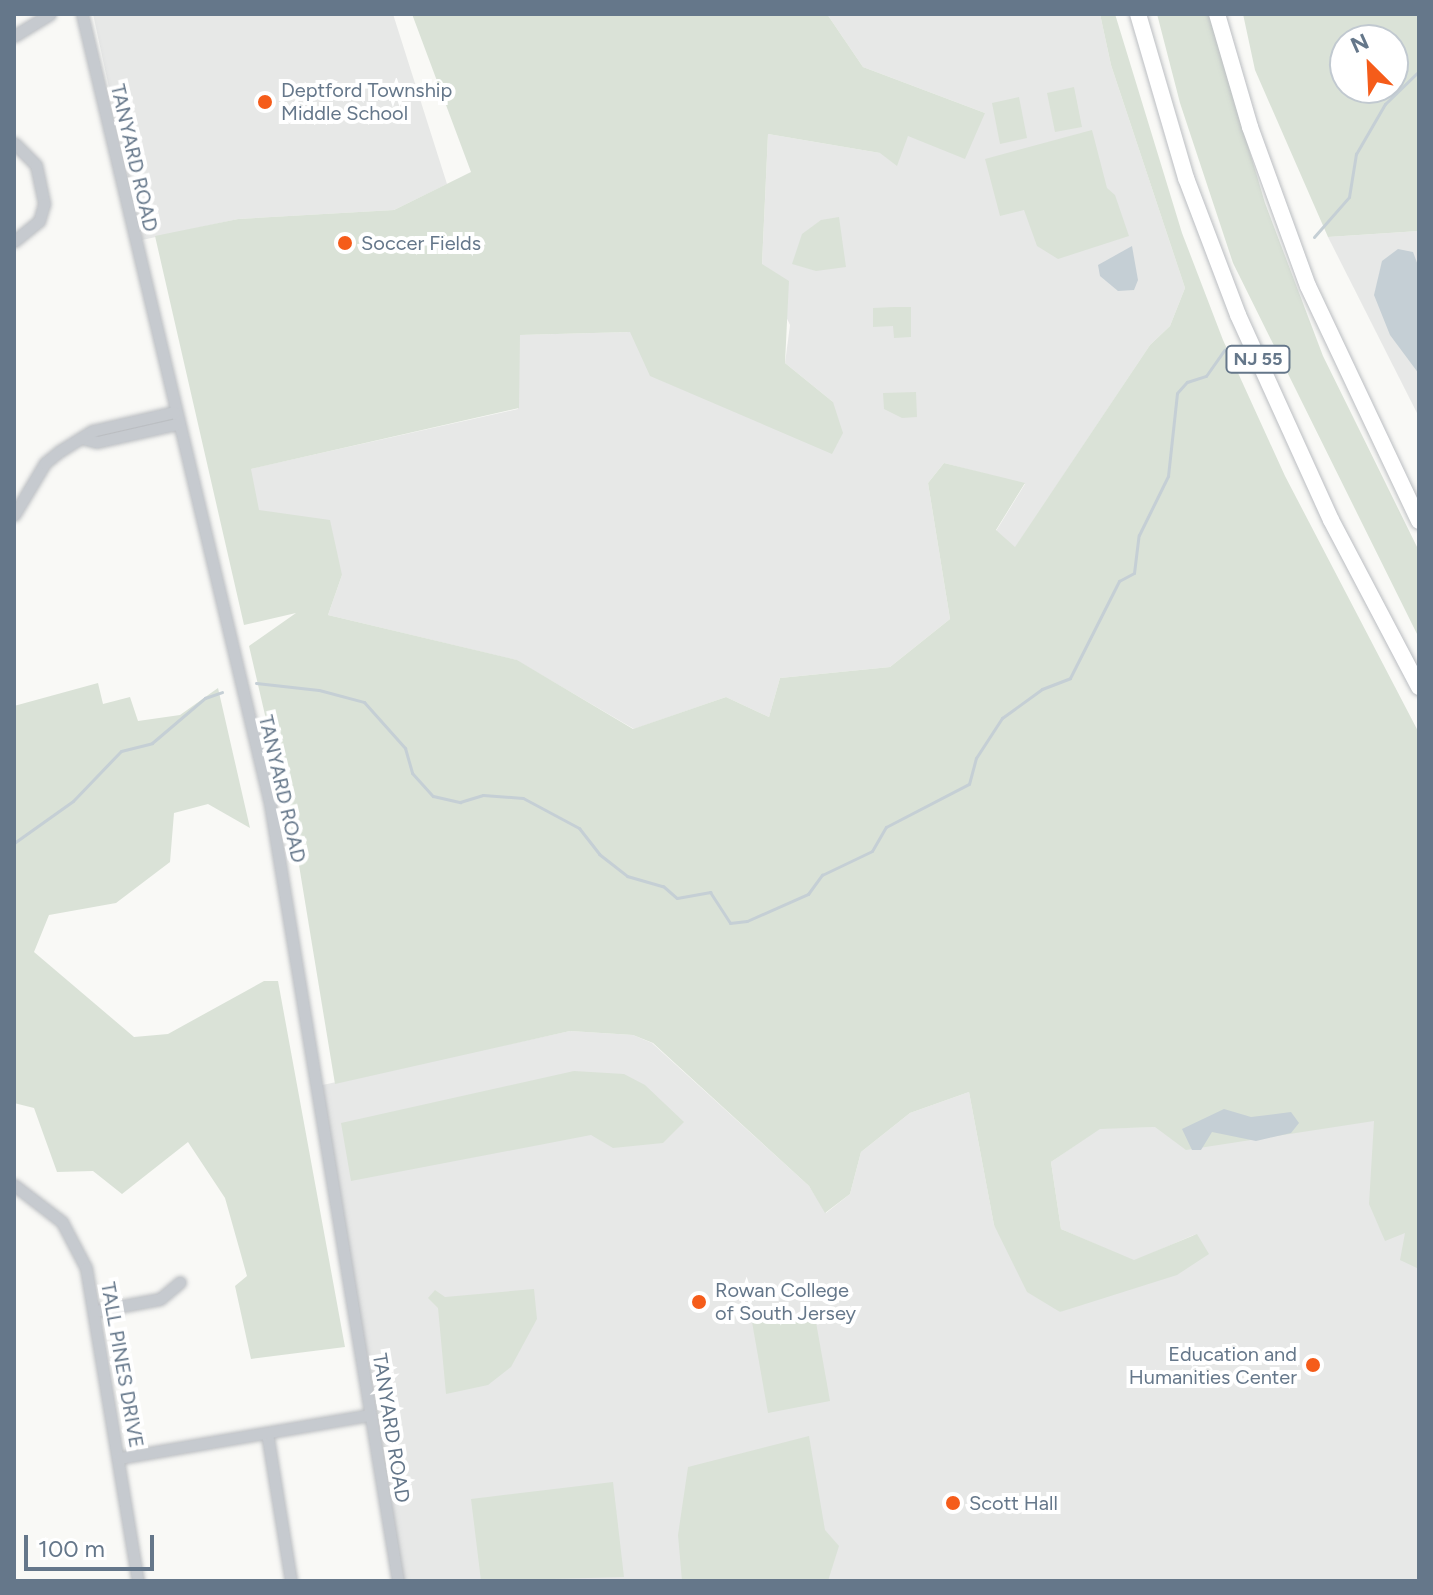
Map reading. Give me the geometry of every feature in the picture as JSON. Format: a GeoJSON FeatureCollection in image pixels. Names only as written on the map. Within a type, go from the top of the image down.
{"type":"FeatureCollection","features":[{"type":"Feature","properties":{"kind":"highway","name":"NJ 55"},"geometry":{"type":"LineString","coordinates":[[1138,14],[1186,178],[1238,315],[1331,520],[1419,687]]}},
{"type":"Feature","properties":{"kind":"highway"},"geometry":{"type":"LineString","coordinates":[[1217,14],[1250,127],[1308,286],[1419,521]]}},
{"type":"Feature","properties":{"kind":"street"},"geometry":{"type":"LineString","coordinates":[[14,36],[50,14]]}},
{"type":"Feature","properties":{"kind":"street","name":"TANYARD ROAD"},"geometry":{"type":"LineString","coordinates":[[82,14],[175,418],[273,819],[398,1581]]}},
{"type":"Feature","properties":{"kind":"street"},"geometry":{"type":"LineString","coordinates":[[14,143],[36,165],[44,204],[39,221],[14,241]]}},
{"type":"Feature","properties":{"kind":"street"},"geometry":{"type":"LineString","coordinates":[[14,515],[45,463],[85,439],[92,431],[175,418]]}},
{"type":"Feature","properties":{"kind":"street","name":"TALL PINES DRIVE"},"geometry":{"type":"LineString","coordinates":[[14,1185],[40,1201],[69,1231],[86,1268],[120,1458],[138,1581]]}},
{"type":"Feature","properties":{"kind":"street"},"geometry":{"type":"LineString","coordinates":[[95,1311],[160,1299],[180,1282]]}},
{"type":"Feature","properties":{"kind":"street"},"geometry":{"type":"LineString","coordinates":[[120,1458],[370,1415]]}},
{"type":"Feature","properties":{"kind":"street"},"geometry":{"type":"LineString","coordinates":[[267,1433],[291,1581]]}},
{"type":"Feature","properties":{"kind":"shaded area","name":"Deptford Township Middle School"},"geometry":{"type":"Polygon","coordinates":[[[93,14],[393,14],[447,184],[394,210],[238,219],[142,240],[93,14]]]}},
{"type":"Feature","properties":{"kind":"shaded area"},"geometry":{"type":"Polygon","coordinates":[[[412,14],[827,14],[863,67],[985,113],[965,159],[908,136],[897,166],[880,153],[768,134],[762,264],[789,281],[785,363],[833,402],[843,433],[832,454],[650,376],[630,332],[520,335],[519,408],[251,469],[259,510],[330,520],[342,575],[328,615],[517,660],[633,729],[726,697],[769,717],[780,678],[890,667],[950,619],[928,483],[944,463],[1025,483],[996,530],[1015,547],[1150,345],[1170,326],[1185,288],[1111,65],[1100,14],[1115,14],[1182,233],[1223,340],[1285,476],[1419,733],[1419,1269],[1400,1260],[1405,1233],[1385,1241],[1369,1204],[1374,1121],[1186,1150],[1155,1127],[1100,1129],[1051,1162],[1061,1229],[1134,1260],[1197,1234],[1209,1254],[1177,1275],[1060,1312],[1027,1292],[994,1225],[969,1092],[910,1113],[861,1152],[850,1194],[825,1213],[809,1186],[653,1043],[633,1035],[570,1031],[335,1084],[297,853],[249,646],[296,613],[244,625],[155,236],[238,219],[394,210],[471,172],[412,14]]]}},
{"type":"Feature","properties":{"kind":"shaded area"},"geometry":{"type":"Polygon","coordinates":[[[827,14],[1100,14],[1111,65],[1185,288],[1170,326],[1150,345],[1015,548],[996,531],[1025,484],[944,463],[928,483],[950,619],[890,667],[780,678],[769,717],[726,697],[634,729],[516,660],[328,615],[342,575],[258,510],[250,469],[518,409],[519,335],[630,332],[833,402],[785,363],[790,325],[762,265],[768,134],[880,153],[908,136],[985,113],[863,67],[827,14]]]}},
{"type":"Feature","properties":{"kind":"shaded area"},"geometry":{"type":"Polygon","coordinates":[[[1157,14],[1209,14],[1265,203],[1323,356],[1419,551],[1419,638],[1233,263],[1180,103],[1157,14]]]}},
{"type":"Feature","properties":{"kind":"shaded area"},"geometry":{"type":"Polygon","coordinates":[[[1243,14],[1419,14],[1419,231],[1328,237],[1255,70],[1243,14]]]}},
{"type":"Feature","properties":{"kind":"shaded area"},"geometry":{"type":"Polygon","coordinates":[[[1074,87],[1082,127],[1055,132],[1047,93],[1074,87]]]}},
{"type":"Feature","properties":{"kind":"shaded area"},"geometry":{"type":"Polygon","coordinates":[[[1019,97],[1027,138],[1000,144],[992,103],[1019,97]]]}},
{"type":"Feature","properties":{"kind":"shaded area"},"geometry":{"type":"Polygon","coordinates":[[[1092,130],[1107,188],[1115,195],[1129,236],[1058,259],[1037,246],[1024,210],[1000,216],[985,159],[1092,130]]]}},
{"type":"Feature","properties":{"kind":"shaded area"},"geometry":{"type":"Polygon","coordinates":[[[839,217],[846,267],[816,271],[792,264],[802,234],[821,220],[839,217]]]}},
{"type":"Feature","properties":{"kind":"shaded area"},"geometry":{"type":"Polygon","coordinates":[[[1419,231],[1419,417],[1328,237],[1419,231]]]}},
{"type":"Feature","properties":{"kind":"shaded area"},"geometry":{"type":"Polygon","coordinates":[[[1132,246],[1138,280],[1134,290],[1118,291],[1100,276],[1098,265],[1132,246]]]}},
{"type":"Feature","properties":{"kind":"shaded area"},"geometry":{"type":"Polygon","coordinates":[[[1398,249],[1413,252],[1419,268],[1419,374],[1390,335],[1374,295],[1382,261],[1398,249]]]}},
{"type":"Feature","properties":{"kind":"shaded area"},"geometry":{"type":"Polygon","coordinates":[[[911,307],[911,337],[894,338],[893,326],[873,327],[873,308],[911,307]]]}},
{"type":"Feature","properties":{"kind":"shaded area"},"geometry":{"type":"Polygon","coordinates":[[[916,392],[917,417],[902,418],[884,409],[883,393],[916,392]]]}},
{"type":"Feature","properties":{"kind":"shaded area"},"geometry":{"type":"Polygon","coordinates":[[[98,683],[103,704],[130,697],[138,721],[180,715],[218,688],[250,828],[208,804],[174,813],[170,862],[116,903],[49,915],[34,952],[134,1037],[168,1034],[264,981],[278,981],[345,1347],[251,1359],[235,1286],[247,1276],[225,1198],[188,1142],[122,1194],[93,1171],[57,1172],[34,1108],[14,1103],[14,706],[98,683]]]}},
{"type":"Feature","properties":{"kind":"shaded area","name":"Rowan College of South Jersey"},"geometry":{"type":"Polygon","coordinates":[[[570,1031],[633,1035],[652,1043],[809,1186],[826,1213],[850,1194],[861,1152],[910,1113],[969,1092],[994,1225],[1060,1312],[1196,1234],[1134,1261],[1061,1229],[1051,1162],[1100,1128],[1155,1127],[1419,1042],[1419,1581],[400,1581],[318,1086],[570,1031]]]}},
{"type":"Feature","properties":{"kind":"shaded area"},"geometry":{"type":"Polygon","coordinates":[[[574,1071],[624,1074],[645,1085],[684,1122],[663,1143],[613,1148],[591,1135],[351,1181],[341,1123],[574,1071]]]}},
{"type":"Feature","properties":{"kind":"shaded area"},"geometry":{"type":"Polygon","coordinates":[[[1224,1109],[1251,1117],[1291,1112],[1299,1123],[1291,1133],[1256,1141],[1212,1132],[1201,1150],[1192,1150],[1182,1129],[1224,1109]]]}},
{"type":"Feature","properties":{"kind":"shaded area"},"geometry":{"type":"Polygon","coordinates":[[[534,1289],[537,1319],[511,1367],[488,1385],[446,1394],[438,1308],[428,1298],[435,1290],[445,1297],[534,1289]]]}},
{"type":"Feature","properties":{"kind":"shaded area"},"geometry":{"type":"Polygon","coordinates":[[[814,1311],[830,1401],[768,1413],[752,1322],[814,1311]]]}},
{"type":"Feature","properties":{"kind":"shaded area"},"geometry":{"type":"Polygon","coordinates":[[[809,1436],[825,1530],[839,1546],[828,1581],[682,1581],[678,1535],[688,1467],[809,1436]]]}},
{"type":"Feature","properties":{"kind":"shaded area"},"geometry":{"type":"Polygon","coordinates":[[[613,1482],[624,1577],[481,1581],[471,1499],[613,1482]]]}},
{"type":"Feature","properties":{"kind":"waterway"},"geometry":{"type":"LineString","coordinates":[[1314,237],[1349,197],[1356,154],[1385,104],[1419,71]]}},
{"type":"Feature","properties":{"kind":"waterway"},"geometry":{"type":"LineString","coordinates":[[256,683],[319,690],[364,702],[405,748],[412,773],[433,796],[460,802],[483,795],[523,798],[579,828],[599,854],[627,876],[663,886],[677,898],[710,892],[730,923],[747,921],[808,894],[822,875],[872,851],[886,827],[969,784],[976,758],[1002,718],[1042,689],[1070,678],[1119,581],[1134,573],[1139,535],[1168,476],[1177,393],[1187,382],[1206,376],[1224,350]]}},
{"type":"Feature","properties":{"kind":"waterway"},"geometry":{"type":"LineString","coordinates":[[14,843],[73,801],[121,751],[152,743],[205,698],[222,692]]}},
{"type":"Feature","properties":{"kind":"place","name":"Deptford Township Middle School"},"geometry":{"type":"Point","coordinates":[265,102]}},
{"type":"Feature","properties":{"kind":"place","name":"Soccer Fields"},"geometry":{"type":"Point","coordinates":[345,243]}},
{"type":"Feature","properties":{"kind":"place","name":"Rowan College of South Jersey"},"geometry":{"type":"Point","coordinates":[699,1302]}},
{"type":"Feature","properties":{"kind":"place","name":"Education and Humanities Center"},"geometry":{"type":"Point","coordinates":[1313,1365]}},
{"type":"Feature","properties":{"kind":"place","name":"Scott Hall"},"geometry":{"type":"Point","coordinates":[953,1503]}}]}
